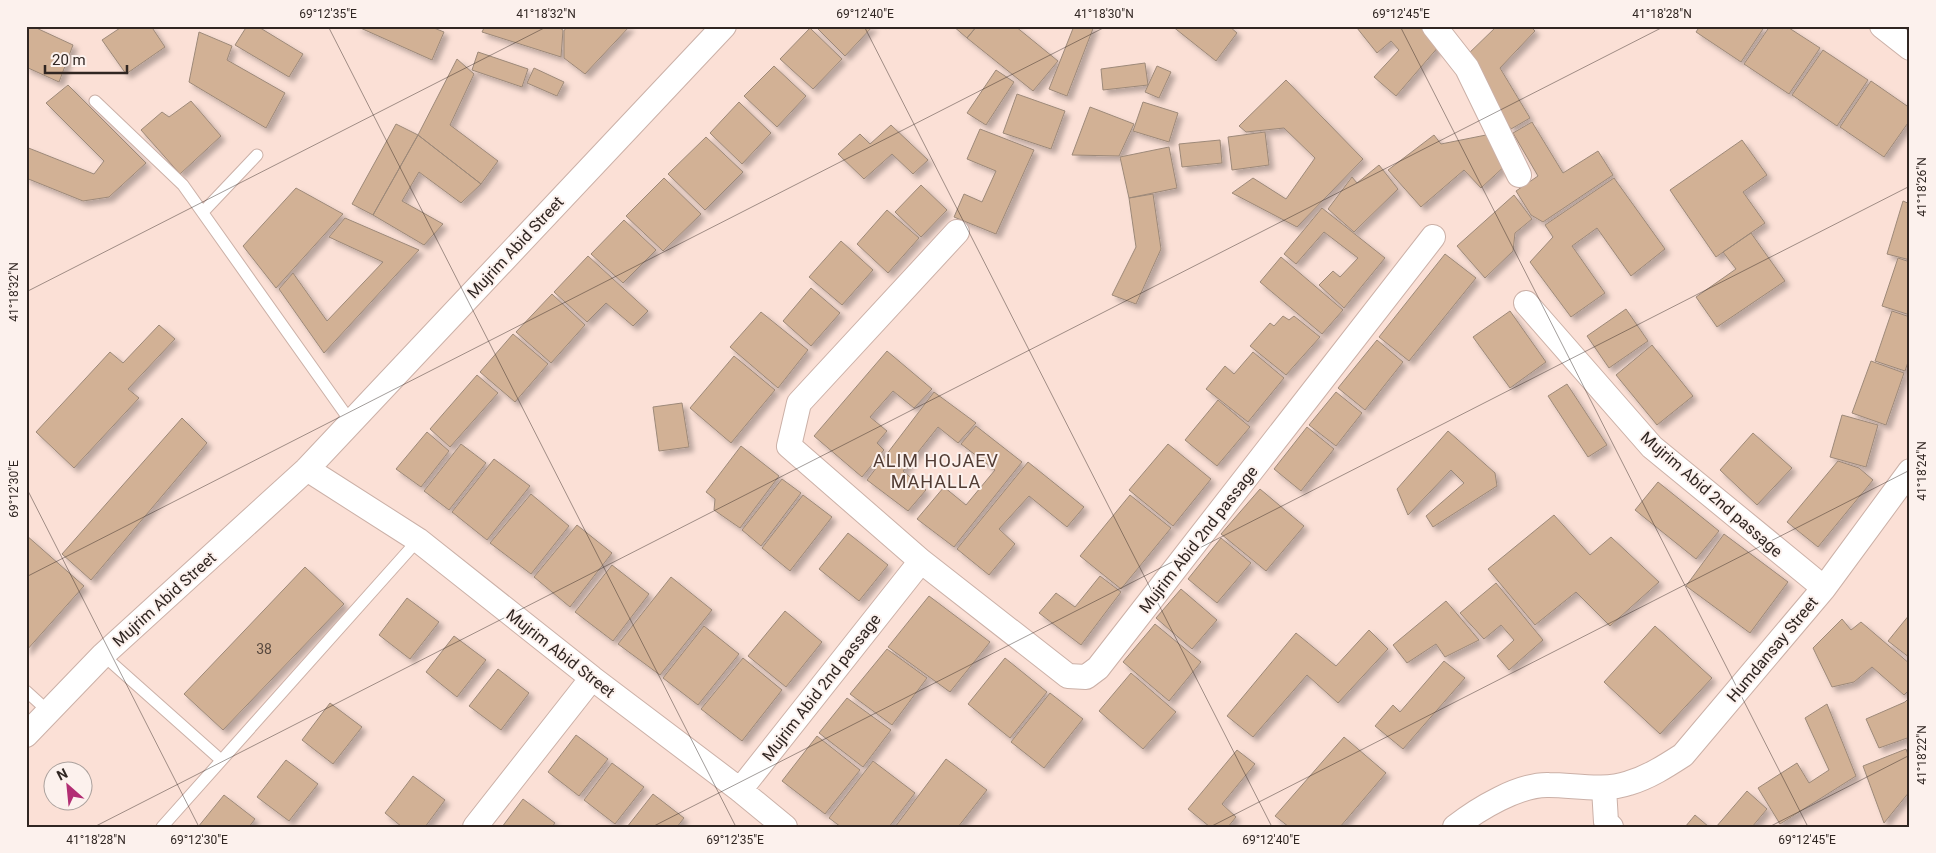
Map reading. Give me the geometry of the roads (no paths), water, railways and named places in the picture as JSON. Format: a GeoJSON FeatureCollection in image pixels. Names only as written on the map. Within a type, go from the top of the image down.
{"type":"FeatureCollection","features":[{"type":"Feature","properties":{"kind":"street","name":"Mujrim Abid Street"},"geometry":{"type":"LineString","coordinates":[[26,735],[103,655],[307,469],[724,26]]}},
{"type":"Feature","properties":{"kind":"street"},"geometry":{"type":"LineString","coordinates":[[1434,26],[1467,68],[1519,174]]}},
{"type":"Feature","properties":{"kind":"street"},"geometry":{"type":"LineString","coordinates":[[1882,26],[1910,48]]}},
{"type":"Feature","properties":{"kind":"street","name":"Mujrim Abid 2nd passage"},"geometry":{"type":"LineString","coordinates":[[957,232],[799,403],[789,446],[921,561],[1068,676],[1086,677],[1098,668],[1433,237]]}},
{"type":"Feature","properties":{"kind":"street","name":"Mujrim Abid 2nd passage"},"geometry":{"type":"LineString","coordinates":[[1526,303],[1652,447],[1824,588]]}},
{"type":"Feature","properties":{"kind":"street","name":"Mujrim Abid Street"},"geometry":{"type":"LineString","coordinates":[[307,469],[418,540],[592,678],[740,790],[785,827]]}},
{"type":"Feature","properties":{"kind":"street","name":"Humdansay Street"},"geometry":{"type":"LineString","coordinates":[[1455,827],[1472,813],[1520,790],[1546,784],[1604,788],[1628,784],[1664,768],[1683,755],[1824,588],[1910,471]]}},
{"type":"Feature","properties":{"kind":"street","name":"Mujrim Abid 2nd passage"},"geometry":{"type":"LineString","coordinates":[[740,790],[921,561]]}},
{"type":"Feature","properties":{"kind":"street"},"geometry":{"type":"LineString","coordinates":[[475,827],[592,678]]}},
{"type":"Feature","properties":{"kind":"street"},"geometry":{"type":"LineString","coordinates":[[1604,788],[1606,822],[1611,827]]}},
{"type":"Feature","properties":{"kind":"lane"},"geometry":{"type":"LineString","coordinates":[[94,101],[183,185],[351,422]]}},
{"type":"Feature","properties":{"kind":"lane"},"geometry":{"type":"LineString","coordinates":[[203,212],[257,155]]}},
{"type":"Feature","properties":{"kind":"lane"},"geometry":{"type":"LineString","coordinates":[[162,827],[418,540]]}},
{"type":"Feature","properties":{"kind":"lane"},"geometry":{"type":"LineString","coordinates":[[103,655],[221,760]]}},
{"type":"Feature","properties":{"kind":"lane"},"geometry":{"type":"LineString","coordinates":[[26,691],[48,711]]}},
{"type":"Feature","properties":{"kind":"district","name":"ALIM HOJAEV MAHALLA"},"geometry":{"type":"Point","coordinates":[936,471]}}]}
